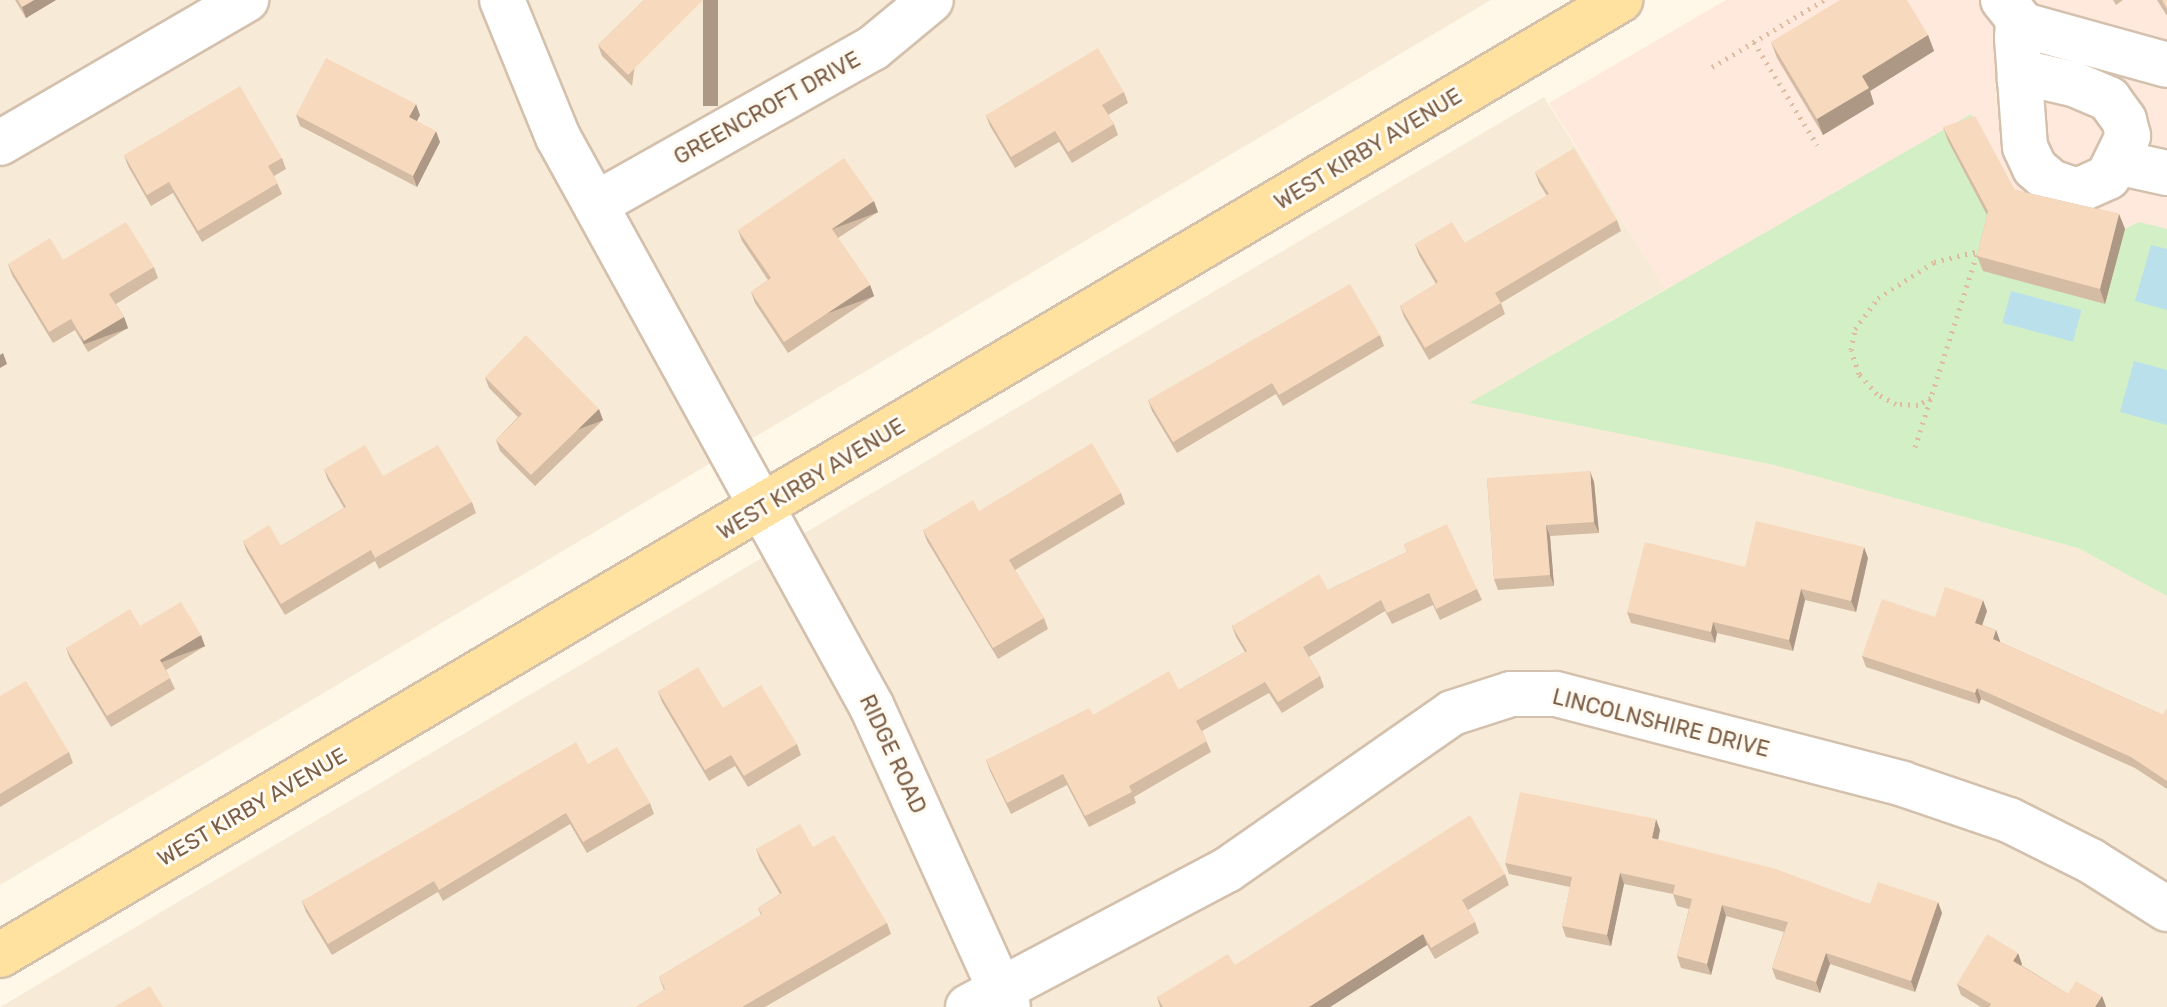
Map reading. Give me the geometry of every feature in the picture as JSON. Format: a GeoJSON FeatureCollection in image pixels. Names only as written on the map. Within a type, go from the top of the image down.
{"type":"FeatureCollection","features":[{"type":"Feature","properties":{"kind":"main road","name":"WEST KIRBY AVENUE"},"geometry":{"type":"LineString","coordinates":[[0,955],[1620,0]]}},
{"type":"Feature","properties":{"kind":"street"},"geometry":{"type":"LineString","coordinates":[[0,143],[246,0]]}},
{"type":"Feature","properties":{"kind":"street"},"geometry":{"type":"LineString","coordinates":[[502,0],[558,137],[764,507]]}},
{"type":"Feature","properties":{"kind":"street","name":"GREENCROFT DRIVE"},"geometry":{"type":"LineString","coordinates":[[596,204],[873,48],[931,0]]}},
{"type":"Feature","properties":{"kind":"street"},"geometry":{"type":"LineString","coordinates":[[2020,79],[2034,75],[2073,84],[2109,99],[2124,120],[2128,136],[2108,177],[2077,191],[2051,182],[2035,168],[2025,147],[2011,11],[2167,65]]}},
{"type":"Feature","properties":{"kind":"street"},"geometry":{"type":"LineString","coordinates":[[2117,162],[2167,173]]}},
{"type":"Feature","properties":{"kind":"street","name":"RIDGE ROAD"},"geometry":{"type":"LineString","coordinates":[[764,507],[872,707],[992,1000]]}},
{"type":"Feature","properties":{"kind":"street","name":"LINCOLNSHIRE DRIVE"},"geometry":{"type":"LineString","coordinates":[[992,1000],[1227,870],[1452,713],[1511,694],[1556,694],[1903,784],[2009,820],[2091,861],[2167,909]]}},
{"type":"Feature","properties":{"kind":"path"},"geometry":{"type":"LineString","coordinates":[[1712,67],[1824,0]]}},
{"type":"Feature","properties":{"kind":"path"},"geometry":{"type":"LineString","coordinates":[[1754,42],[1817,145]]}},
{"type":"Feature","properties":{"kind":"path"},"geometry":{"type":"LineString","coordinates":[[1915,447],[1931,398],[1978,251],[1934,262],[1878,298],[1855,329],[1851,350],[1859,374],[1877,394],[1896,404],[1918,405],[1931,398]]}},
{"type":"Feature","properties":{"kind":"shaded area"},"geometry":{"type":"Polygon","coordinates":[[[0,0],[1491,0],[0,885],[0,0]]]}},
{"type":"Feature","properties":{"kind":"shaded area"},"geometry":{"type":"Polygon","coordinates":[[[1726,0],[2167,0],[2167,596],[2078,548],[1774,465],[1469,403],[1666,290],[1549,103],[1726,0]]]}},
{"type":"Feature","properties":{"kind":"shaded area"},"geometry":{"type":"Polygon","coordinates":[[[1544,97],[1666,289],[1470,403],[1774,465],[2078,548],[2167,596],[2167,1007],[0,1007],[1544,97]]]}},
{"type":"Feature","properties":{"kind":"green space"},"geometry":{"type":"Polygon","coordinates":[[[1971,114],[2017,203],[2125,229],[2139,222],[2167,229],[2167,596],[2078,548],[1774,465],[1469,403],[1971,114]]]}},
{"type":"Feature","properties":{"kind":"water"},"geometry":{"type":"Polygon","coordinates":[[[2151,245],[2167,249],[2167,310],[2135,301],[2151,245]]]}},
{"type":"Feature","properties":{"kind":"water"},"geometry":{"type":"Polygon","coordinates":[[[2011,291],[2082,310],[2073,342],[2002,323],[2011,291]]]}},
{"type":"Feature","properties":{"kind":"water"},"geometry":{"type":"Polygon","coordinates":[[[2134,361],[2167,370],[2167,425],[2120,412],[2134,361]]]}},
{"type":"Feature","properties":{"kind":"building"},"geometry":{"type":"Polygon","coordinates":[[[18,0],[34,0],[22,7],[18,0]]]}},
{"type":"Feature","properties":{"kind":"building"},"geometry":{"type":"Polygon","coordinates":[[[644,0],[703,0],[628,75],[598,45],[644,0]]]}},
{"type":"Feature","properties":{"kind":"building"},"geometry":{"type":"Polygon","coordinates":[[[1840,0],[1907,0],[1928,35],[1862,76],[1869,88],[1817,119],[1771,42],[1840,0]]]}},
{"type":"Feature","properties":{"kind":"building"},"geometry":{"type":"Polygon","coordinates":[[[1098,48],[1124,92],[1102,105],[1114,124],[1068,152],[1055,131],[1011,157],[986,115],[1098,48]]]}},
{"type":"Feature","properties":{"kind":"building"},"geometry":{"type":"Polygon","coordinates":[[[326,58],[416,104],[409,117],[436,131],[413,176],[296,115],[326,58]]]}},
{"type":"Feature","properties":{"kind":"building"},"geometry":{"type":"Polygon","coordinates":[[[240,86],[282,158],[268,166],[278,183],[198,231],[169,182],[147,195],[124,155],[240,86]]]}},
{"type":"Feature","properties":{"kind":"building"},"geometry":{"type":"Polygon","coordinates":[[[1975,116],[2015,190],[2119,214],[2100,289],[1977,256],[1988,211],[1943,127],[1975,116]]]}},
{"type":"Feature","properties":{"kind":"building"},"geometry":{"type":"Polygon","coordinates":[[[1574,148],[1617,220],[1495,293],[1501,303],[1425,348],[1400,306],[1438,282],[1415,244],[1452,222],[1465,243],[1549,194],[1535,172],[1574,148]]]}},
{"type":"Feature","properties":{"kind":"building"},"geometry":{"type":"Polygon","coordinates":[[[844,158],[874,201],[832,229],[870,285],[784,342],[751,292],[771,278],[738,230],[844,158]]]}},
{"type":"Feature","properties":{"kind":"building"},"geometry":{"type":"Polygon","coordinates":[[[126,222],[154,267],[109,294],[124,317],[84,341],[71,319],[49,332],[8,264],[50,238],[63,260],[126,222]]]}},
{"type":"Feature","properties":{"kind":"building"},"geometry":{"type":"Polygon","coordinates":[[[1350,284],[1380,335],[1279,395],[1272,383],[1173,442],[1148,400],[1350,284]]]}},
{"type":"Feature","properties":{"kind":"building"},"geometry":{"type":"Polygon","coordinates":[[[526,335],[599,409],[531,475],[496,440],[522,414],[485,377],[526,335]]]}},
{"type":"Feature","properties":{"kind":"building"},"geometry":{"type":"Polygon","coordinates":[[[1092,443],[1121,493],[1009,560],[1044,618],[993,648],[923,530],[973,500],[979,511],[1092,443]]]}},
{"type":"Feature","properties":{"kind":"building"},"geometry":{"type":"Polygon","coordinates":[[[365,445],[383,476],[438,445],[472,502],[375,558],[371,550],[281,604],[243,541],[269,525],[281,546],[346,507],[324,469],[365,445]]]}},
{"type":"Feature","properties":{"kind":"building"},"geometry":{"type":"Polygon","coordinates":[[[1590,471],[1594,522],[1546,525],[1550,575],[1494,579],[1487,478],[1590,471]]]}},
{"type":"Feature","properties":{"kind":"building"},"geometry":{"type":"Polygon","coordinates":[[[1756,521],[1864,547],[1851,601],[1801,589],[1789,640],[1713,622],[1711,632],[1627,612],[1645,542],[1745,567],[1756,521]]]}},
{"type":"Feature","properties":{"kind":"building"},"geometry":{"type":"Polygon","coordinates":[[[1447,524],[1477,589],[1436,609],[1429,593],[1387,613],[1381,600],[1303,647],[1320,676],[1278,702],[1265,682],[1196,721],[1207,741],[1129,786],[1132,792],[1085,816],[1063,774],[1007,803],[986,760],[1089,708],[1093,715],[1169,671],[1179,690],[1247,651],[1232,626],[1319,574],[1328,590],[1407,552],[1404,544],[1447,524]]]}},
{"type":"Feature","properties":{"kind":"building"},"geometry":{"type":"Polygon","coordinates":[[[1945,587],[1983,600],[1975,623],[1996,630],[1993,639],[2163,715],[2167,709],[2167,781],[2131,757],[1977,688],[1975,693],[1862,656],[1882,599],[1935,617],[1945,587]]]}},
{"type":"Feature","properties":{"kind":"building"},"geometry":{"type":"Polygon","coordinates":[[[181,602],[201,635],[160,660],[170,678],[107,716],[66,648],[130,609],[140,626],[181,602]]]}},
{"type":"Feature","properties":{"kind":"building"},"geometry":{"type":"Polygon","coordinates":[[[698,667],[723,708],[761,685],[797,744],[744,776],[731,755],[705,770],[658,691],[698,667]]]}},
{"type":"Feature","properties":{"kind":"building"},"geometry":{"type":"Polygon","coordinates":[[[26,681],[69,752],[0,794],[0,696],[26,681]]]}},
{"type":"Feature","properties":{"kind":"building"},"geometry":{"type":"Polygon","coordinates":[[[576,742],[588,764],[617,747],[650,803],[583,842],[566,813],[439,890],[434,881],[328,944],[302,901],[576,742]]]}},
{"type":"Feature","properties":{"kind":"building"},"geometry":{"type":"Polygon","coordinates":[[[1520,792],[1656,819],[1652,838],[1776,869],[1870,904],[1878,882],[1938,902],[1911,981],[1826,953],[1816,982],[1772,968],[1788,922],[1722,905],[1707,964],[1677,956],[1692,899],[1673,894],[1675,885],[1620,873],[1607,935],[1562,926],[1572,877],[1505,863],[1520,792]]]}},
{"type":"Feature","properties":{"kind":"building"},"geometry":{"type":"Polygon","coordinates":[[[1470,815],[1505,874],[1462,900],[1475,922],[1431,948],[1423,934],[1309,1007],[1163,1007],[1157,997],[1228,954],[1235,965],[1470,815]]]}},
{"type":"Feature","properties":{"kind":"building"},"geometry":{"type":"Polygon","coordinates":[[[800,824],[813,847],[834,835],[887,923],[742,1007],[636,1007],[665,989],[659,977],[762,914],[758,908],[782,893],[756,849],[800,824]]]}},
{"type":"Feature","properties":{"kind":"building"},"geometry":{"type":"Polygon","coordinates":[[[1987,934],[2018,953],[2013,961],[2068,994],[2076,981],[2102,996],[2095,1007],[1989,1007],[1991,1004],[1957,984],[1987,934]]]}},
{"type":"Feature","properties":{"kind":"building"},"geometry":{"type":"Polygon","coordinates":[[[150,986],[163,1007],[114,1007],[150,986]]]}}]}
